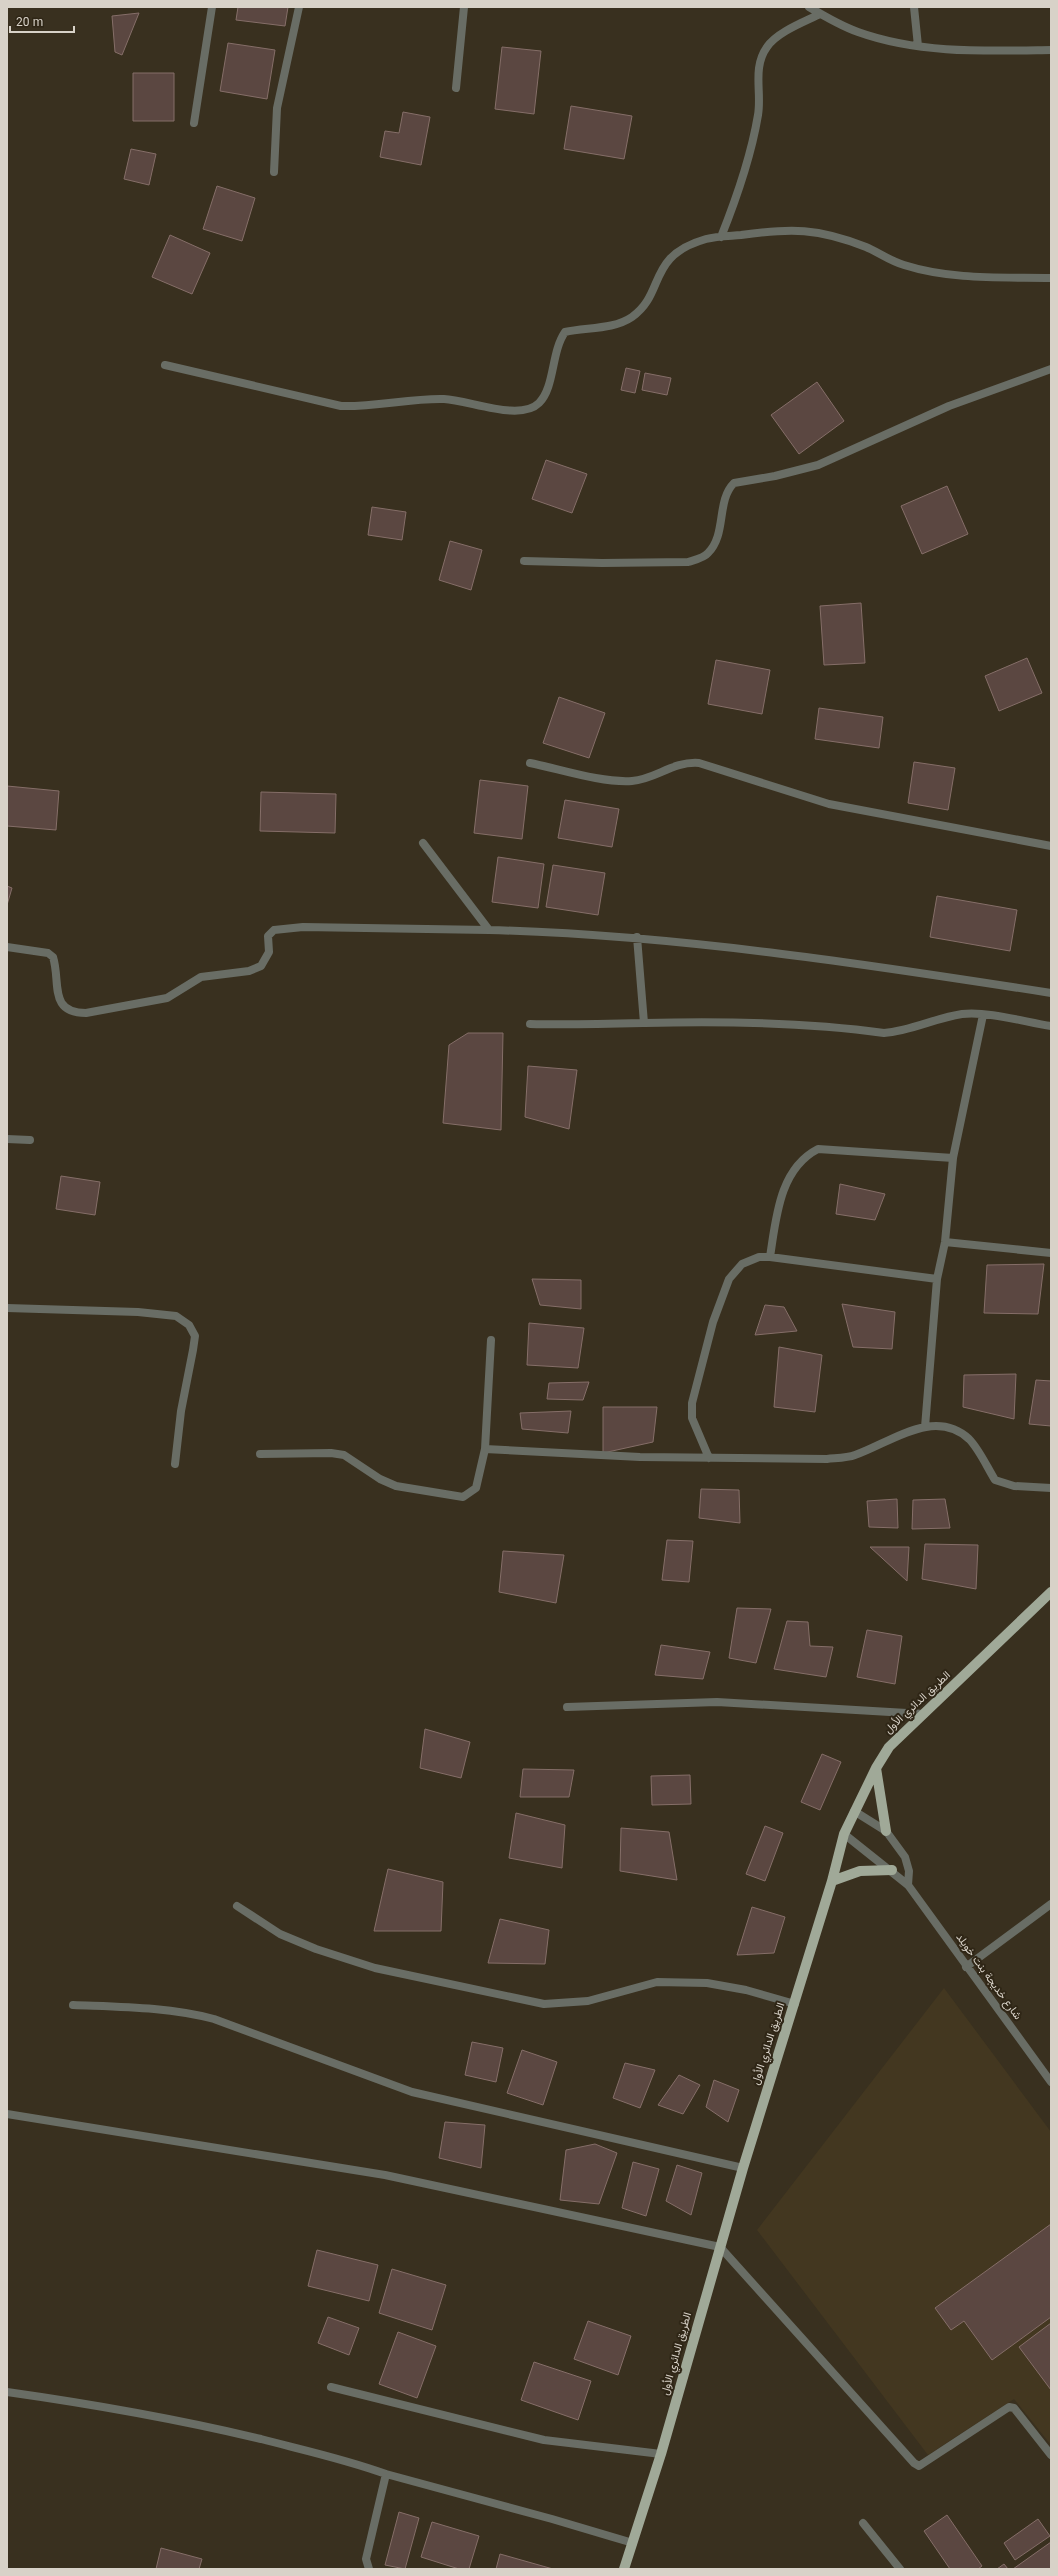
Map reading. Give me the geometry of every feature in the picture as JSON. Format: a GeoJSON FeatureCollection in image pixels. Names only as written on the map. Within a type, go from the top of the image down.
{"type":"FeatureCollection","features":[{"type":"Feature","properties":{"kind":"main road","name":"الطريق الدائري الأول"},"geometry":{"type":"LineString","coordinates":[[624,2569],[661,2454],[743,2168],[795,2004],[832,1881],[844,1834],[854,1811],[876,1768],[889,1747],[1051,1592]]}},
{"type":"Feature","properties":{"kind":"main road"},"geometry":{"type":"LineString","coordinates":[[876,1768],[886,1831]]}},
{"type":"Feature","properties":{"kind":"main road"},"geometry":{"type":"LineString","coordinates":[[832,1881],[860,1871],[892,1870]]}},
{"type":"Feature","properties":{"kind":"street"},"geometry":{"type":"LineString","coordinates":[[194,123],[212,7]]}},
{"type":"Feature","properties":{"kind":"street"},"geometry":{"type":"LineString","coordinates":[[274,172],[277,108],[298,7]]}},
{"type":"Feature","properties":{"kind":"street"},"geometry":{"type":"LineString","coordinates":[[456,88],[464,7]]}},
{"type":"Feature","properties":{"kind":"street"},"geometry":{"type":"LineString","coordinates":[[809,7],[856,32],[891,42],[963,50],[1051,50]]}},
{"type":"Feature","properties":{"kind":"street"},"geometry":{"type":"LineString","coordinates":[[914,7],[918,46]]}},
{"type":"Feature","properties":{"kind":"street"},"geometry":{"type":"LineString","coordinates":[[722,237],[737,198],[750,152],[758,113],[758,70],[762,54],[768,45],[784,34],[820,14]]}},
{"type":"Feature","properties":{"kind":"street"},"geometry":{"type":"LineString","coordinates":[[165,365],[341,406],[365,407],[444,399],[514,411],[528,410],[539,404],[545,395],[558,341],[565,332],[622,323],[633,316],[646,301],[659,272],[670,257],[687,246],[706,239],[785,229],[815,231],[866,247],[903,265],[924,270],[957,275],[1051,278]]}},
{"type":"Feature","properties":{"kind":"street"},"geometry":{"type":"LineString","coordinates":[[524,561],[602,563],[688,562],[700,558],[708,554],[714,544],[725,497],[734,482],[775,476],[818,465],[949,406],[1051,368]]}},
{"type":"Feature","properties":{"kind":"street"},"geometry":{"type":"LineString","coordinates":[[530,763],[617,781],[646,778],[685,762],[699,763],[829,804],[1051,846]]}},
{"type":"Feature","properties":{"kind":"street"},"geometry":{"type":"LineString","coordinates":[[423,843],[489,930]]}},
{"type":"Feature","properties":{"kind":"street"},"geometry":{"type":"LineString","coordinates":[[7,947],[48,953],[53,957],[59,1000],[64,1008],[76,1013],[86,1013],[167,998],[201,977],[249,971],[261,966],[267,960],[269,952],[268,936],[274,930],[303,927],[489,930],[637,937],[862,963],[1051,993]]}},
{"type":"Feature","properties":{"kind":"street"},"geometry":{"type":"LineString","coordinates":[[637,937],[644,1023]]}},
{"type":"Feature","properties":{"kind":"street"},"geometry":{"type":"LineString","coordinates":[[530,1024],[585,1026],[644,1023],[787,1023],[884,1032],[900,1031],[963,1014],[983,1014],[1051,1026]]}},
{"type":"Feature","properties":{"kind":"street"},"geometry":{"type":"LineString","coordinates":[[924,1426],[937,1279],[944,1242],[953,1158],[983,1014]]}},
{"type":"Feature","properties":{"kind":"street"},"geometry":{"type":"LineString","coordinates":[[7,1139],[30,1140]]}},
{"type":"Feature","properties":{"kind":"street"},"geometry":{"type":"LineString","coordinates":[[770,1257],[778,1206],[786,1182],[809,1154],[818,1149],[953,1158]]}},
{"type":"Feature","properties":{"kind":"street"},"geometry":{"type":"LineString","coordinates":[[944,1242],[1051,1253]]}},
{"type":"Feature","properties":{"kind":"street"},"geometry":{"type":"LineString","coordinates":[[709,1458],[692,1418],[692,1403],[713,1322],[729,1278],[742,1264],[759,1257],[770,1257],[937,1279]]}},
{"type":"Feature","properties":{"kind":"street"},"geometry":{"type":"LineString","coordinates":[[7,1308],[138,1312],[176,1316],[189,1325],[194,1336],[193,1350],[181,1411],[175,1464]]}},
{"type":"Feature","properties":{"kind":"street"},"geometry":{"type":"LineString","coordinates":[[260,1454],[331,1453],[344,1455],[380,1479],[396,1486],[463,1497],[476,1488],[484,1449],[491,1340]]}},
{"type":"Feature","properties":{"kind":"street"},"geometry":{"type":"LineString","coordinates":[[484,1449],[624,1456],[827,1459],[854,1456],[924,1426],[939,1425],[955,1428],[970,1440],[995,1480],[1014,1486],[1051,1488]]}},
{"type":"Feature","properties":{"kind":"street"},"geometry":{"type":"LineString","coordinates":[[566,1707],[717,1702],[924,1714]]}},
{"type":"Feature","properties":{"kind":"street"},"geometry":{"type":"LineString","coordinates":[[854,1811],[886,1831],[908,1863],[908,1885]]}},
{"type":"Feature","properties":{"kind":"street","name":"شارع خديجة بنت خويلد"},"geometry":{"type":"LineString","coordinates":[[844,1834],[892,1870],[908,1885],[966,1967],[1051,2082]]}},
{"type":"Feature","properties":{"kind":"street"},"geometry":{"type":"LineString","coordinates":[[966,1967],[1051,1904]]}},
{"type":"Feature","properties":{"kind":"street"},"geometry":{"type":"LineString","coordinates":[[237,1906],[280,1934],[316,1949],[375,1968],[544,2004],[588,2001],[657,1982],[707,1983],[746,1990],[795,2004]]}},
{"type":"Feature","properties":{"kind":"street"},"geometry":{"type":"LineString","coordinates":[[74,2005],[166,2009],[188,2012],[214,2019],[412,2092],[743,2168]]}},
{"type":"Feature","properties":{"kind":"street"},"geometry":{"type":"LineString","coordinates":[[7,2114],[385,2175],[720,2247],[914,2463],[919,2466],[1009,2407],[1014,2408],[1051,2455]]}},
{"type":"Feature","properties":{"kind":"street"},"geometry":{"type":"LineString","coordinates":[[331,2386],[544,2440],[661,2454]]}},
{"type":"Feature","properties":{"kind":"street"},"geometry":{"type":"LineString","coordinates":[[7,2392],[84,2404],[219,2429],[347,2460],[386,2474],[552,2519],[633,2543]]}},
{"type":"Feature","properties":{"kind":"street"},"geometry":{"type":"LineString","coordinates":[[369,2569],[366,2559],[386,2474]]}},
{"type":"Feature","properties":{"kind":"street"},"geometry":{"type":"LineString","coordinates":[[863,2523],[900,2569]]}},
{"type":"Feature","properties":{"kind":"shaded area"},"geometry":{"type":"Polygon","coordinates":[[[944,1988],[1051,2132],[1051,2445],[1014,2399],[928,2455],[757,2230],[944,1988]]]}},
{"type":"Feature","properties":{"kind":"building"},"geometry":{"type":"Polygon","coordinates":[[[238,7],[288,7],[285,26],[236,20],[238,7]]]}},
{"type":"Feature","properties":{"kind":"building"},"geometry":{"type":"Polygon","coordinates":[[[139,13],[122,55],[115,52],[112,16],[139,13]]]}},
{"type":"Feature","properties":{"kind":"building"},"geometry":{"type":"Polygon","coordinates":[[[228,43],[275,50],[267,99],[220,91],[228,43]]]}},
{"type":"Feature","properties":{"kind":"building"},"geometry":{"type":"Polygon","coordinates":[[[502,47],[541,51],[534,114],[495,109],[502,47]]]}},
{"type":"Feature","properties":{"kind":"building"},"geometry":{"type":"Polygon","coordinates":[[[133,73],[174,73],[174,121],[133,121],[133,73]]]}},
{"type":"Feature","properties":{"kind":"building"},"geometry":{"type":"Polygon","coordinates":[[[571,106],[632,116],[624,159],[564,149],[571,106]]]}},
{"type":"Feature","properties":{"kind":"building"},"geometry":{"type":"Polygon","coordinates":[[[403,112],[430,117],[421,165],[380,157],[385,131],[399,133],[403,112]]]}},
{"type":"Feature","properties":{"kind":"building"},"geometry":{"type":"Polygon","coordinates":[[[131,149],[156,154],[149,185],[124,179],[131,149]]]}},
{"type":"Feature","properties":{"kind":"building"},"geometry":{"type":"Polygon","coordinates":[[[217,186],[255,198],[242,241],[203,229],[217,186]]]}},
{"type":"Feature","properties":{"kind":"building"},"geometry":{"type":"Polygon","coordinates":[[[170,235],[210,253],[192,294],[152,277],[170,235]]]}},
{"type":"Feature","properties":{"kind":"building"},"geometry":{"type":"Polygon","coordinates":[[[626,368],[640,371],[635,393],[621,390],[626,368]]]}},
{"type":"Feature","properties":{"kind":"building"},"geometry":{"type":"Polygon","coordinates":[[[645,373],[671,378],[667,395],[642,390],[645,373]]]}},
{"type":"Feature","properties":{"kind":"building"},"geometry":{"type":"Polygon","coordinates":[[[817,382],[844,421],[799,454],[771,415],[817,382]]]}},
{"type":"Feature","properties":{"kind":"building"},"geometry":{"type":"Polygon","coordinates":[[[546,460],[587,474],[572,513],[532,499],[546,460]]]}},
{"type":"Feature","properties":{"kind":"building"},"geometry":{"type":"Polygon","coordinates":[[[947,486],[968,534],[922,554],[901,506],[947,486]]]}},
{"type":"Feature","properties":{"kind":"building"},"geometry":{"type":"Polygon","coordinates":[[[372,507],[406,512],[402,540],[368,535],[372,507]]]}},
{"type":"Feature","properties":{"kind":"building"},"geometry":{"type":"Polygon","coordinates":[[[450,541],[482,550],[471,590],[439,580],[450,541]]]}},
{"type":"Feature","properties":{"kind":"building"},"geometry":{"type":"Polygon","coordinates":[[[861,603],[865,663],[824,665],[820,606],[861,603]]]}},
{"type":"Feature","properties":{"kind":"building"},"geometry":{"type":"Polygon","coordinates":[[[1027,658],[1042,693],[999,711],[985,676],[1027,658]]]}},
{"type":"Feature","properties":{"kind":"building"},"geometry":{"type":"Polygon","coordinates":[[[716,660],[770,670],[762,714],[708,704],[716,660]]]}},
{"type":"Feature","properties":{"kind":"building"},"geometry":{"type":"Polygon","coordinates":[[[559,697],[605,713],[589,758],[543,743],[559,697]]]}},
{"type":"Feature","properties":{"kind":"building"},"geometry":{"type":"Polygon","coordinates":[[[819,708],[883,717],[879,748],[815,739],[819,708]]]}},
{"type":"Feature","properties":{"kind":"building"},"geometry":{"type":"Polygon","coordinates":[[[914,762],[955,768],[948,810],[908,803],[914,762]]]}},
{"type":"Feature","properties":{"kind":"building"},"geometry":{"type":"Polygon","coordinates":[[[480,780],[528,786],[522,839],[474,833],[480,780]]]}},
{"type":"Feature","properties":{"kind":"building"},"geometry":{"type":"Polygon","coordinates":[[[7,786],[59,791],[56,830],[7,826],[7,786]]]}},
{"type":"Feature","properties":{"kind":"building"},"geometry":{"type":"Polygon","coordinates":[[[261,792],[336,794],[335,833],[260,831],[261,792]]]}},
{"type":"Feature","properties":{"kind":"building"},"geometry":{"type":"Polygon","coordinates":[[[565,800],[619,809],[612,847],[558,838],[565,800]]]}},
{"type":"Feature","properties":{"kind":"building"},"geometry":{"type":"Polygon","coordinates":[[[498,857],[544,864],[538,908],[492,902],[498,857]]]}},
{"type":"Feature","properties":{"kind":"building"},"geometry":{"type":"Polygon","coordinates":[[[553,865],[605,873],[598,915],[546,907],[553,865]]]}},
{"type":"Feature","properties":{"kind":"building"},"geometry":{"type":"Polygon","coordinates":[[[7,886],[12,888],[7,905],[7,886]]]}},
{"type":"Feature","properties":{"kind":"building"},"geometry":{"type":"Polygon","coordinates":[[[937,896],[1017,910],[1010,951],[930,937],[937,896]]]}},
{"type":"Feature","properties":{"kind":"building"},"geometry":{"type":"Polygon","coordinates":[[[468,1033],[503,1033],[501,1130],[443,1123],[449,1045],[468,1033]]]}},
{"type":"Feature","properties":{"kind":"building"},"geometry":{"type":"Polygon","coordinates":[[[528,1066],[577,1070],[569,1129],[525,1117],[528,1066]]]}},
{"type":"Feature","properties":{"kind":"building"},"geometry":{"type":"Polygon","coordinates":[[[61,1176],[100,1182],[95,1215],[56,1209],[61,1176]]]}},
{"type":"Feature","properties":{"kind":"building"},"geometry":{"type":"Polygon","coordinates":[[[840,1184],[885,1194],[875,1220],[836,1214],[840,1184]]]}},
{"type":"Feature","properties":{"kind":"building"},"geometry":{"type":"Polygon","coordinates":[[[1044,1264],[1038,1314],[984,1313],[987,1265],[1044,1264]]]}},
{"type":"Feature","properties":{"kind":"building"},"geometry":{"type":"Polygon","coordinates":[[[532,1279],[581,1280],[581,1309],[540,1305],[532,1279]]]}},
{"type":"Feature","properties":{"kind":"building"},"geometry":{"type":"Polygon","coordinates":[[[842,1304],[895,1312],[892,1349],[853,1347],[842,1304]]]}},
{"type":"Feature","properties":{"kind":"building"},"geometry":{"type":"Polygon","coordinates":[[[765,1305],[784,1307],[797,1331],[755,1335],[765,1305]]]}},
{"type":"Feature","properties":{"kind":"building"},"geometry":{"type":"Polygon","coordinates":[[[529,1323],[584,1328],[578,1368],[527,1365],[529,1323]]]}},
{"type":"Feature","properties":{"kind":"building"},"geometry":{"type":"Polygon","coordinates":[[[779,1347],[822,1355],[815,1412],[774,1407],[779,1347]]]}},
{"type":"Feature","properties":{"kind":"building"},"geometry":{"type":"Polygon","coordinates":[[[1016,1374],[1014,1419],[963,1407],[964,1375],[1016,1374]]]}},
{"type":"Feature","properties":{"kind":"building"},"geometry":{"type":"Polygon","coordinates":[[[1036,1380],[1051,1381],[1051,1426],[1029,1424],[1036,1380]]]}},
{"type":"Feature","properties":{"kind":"building"},"geometry":{"type":"Polygon","coordinates":[[[589,1382],[583,1400],[547,1399],[549,1383],[589,1382]]]}},
{"type":"Feature","properties":{"kind":"building"},"geometry":{"type":"Polygon","coordinates":[[[603,1407],[657,1407],[653,1442],[603,1453],[603,1407]]]}},
{"type":"Feature","properties":{"kind":"building"},"geometry":{"type":"Polygon","coordinates":[[[571,1411],[568,1433],[522,1429],[520,1413],[571,1411]]]}},
{"type":"Feature","properties":{"kind":"building"},"geometry":{"type":"Polygon","coordinates":[[[701,1489],[739,1490],[740,1523],[699,1518],[701,1489]]]}},
{"type":"Feature","properties":{"kind":"building"},"geometry":{"type":"Polygon","coordinates":[[[897,1499],[898,1528],[869,1527],[867,1501],[897,1499]]]}},
{"type":"Feature","properties":{"kind":"building"},"geometry":{"type":"Polygon","coordinates":[[[945,1499],[950,1528],[912,1529],[913,1500],[945,1499]]]}},
{"type":"Feature","properties":{"kind":"building"},"geometry":{"type":"Polygon","coordinates":[[[667,1540],[693,1541],[689,1582],[662,1580],[667,1540]]]}},
{"type":"Feature","properties":{"kind":"building"},"geometry":{"type":"Polygon","coordinates":[[[925,1544],[978,1545],[976,1589],[922,1579],[925,1544]]]}},
{"type":"Feature","properties":{"kind":"building"},"geometry":{"type":"Polygon","coordinates":[[[870,1547],[909,1547],[907,1581],[870,1547]]]}},
{"type":"Feature","properties":{"kind":"building"},"geometry":{"type":"Polygon","coordinates":[[[503,1551],[564,1555],[556,1603],[499,1592],[503,1551]]]}},
{"type":"Feature","properties":{"kind":"building"},"geometry":{"type":"Polygon","coordinates":[[[737,1608],[771,1609],[756,1663],[729,1658],[737,1608]]]}},
{"type":"Feature","properties":{"kind":"building"},"geometry":{"type":"Polygon","coordinates":[[[787,1621],[808,1622],[810,1646],[833,1647],[826,1677],[774,1669],[787,1621]]]}},
{"type":"Feature","properties":{"kind":"building"},"geometry":{"type":"Polygon","coordinates":[[[867,1630],[902,1636],[895,1684],[857,1677],[867,1630]]]}},
{"type":"Feature","properties":{"kind":"building"},"geometry":{"type":"Polygon","coordinates":[[[661,1645],[710,1652],[703,1679],[655,1675],[661,1645]]]}},
{"type":"Feature","properties":{"kind":"building"},"geometry":{"type":"Polygon","coordinates":[[[425,1729],[470,1742],[461,1778],[420,1768],[425,1729]]]}},
{"type":"Feature","properties":{"kind":"building"},"geometry":{"type":"Polygon","coordinates":[[[822,1754],[841,1762],[820,1810],[801,1802],[822,1754]]]}},
{"type":"Feature","properties":{"kind":"building"},"geometry":{"type":"Polygon","coordinates":[[[523,1769],[574,1770],[569,1797],[520,1797],[523,1769]]]}},
{"type":"Feature","properties":{"kind":"building"},"geometry":{"type":"Polygon","coordinates":[[[690,1775],[691,1804],[652,1805],[651,1776],[690,1775]]]}},
{"type":"Feature","properties":{"kind":"building"},"geometry":{"type":"Polygon","coordinates":[[[516,1813],[565,1825],[562,1868],[509,1858],[516,1813]]]}},
{"type":"Feature","properties":{"kind":"building"},"geometry":{"type":"Polygon","coordinates":[[[765,1826],[783,1833],[765,1881],[746,1874],[765,1826]]]}},
{"type":"Feature","properties":{"kind":"building"},"geometry":{"type":"Polygon","coordinates":[[[621,1828],[669,1832],[677,1880],[620,1871],[621,1828]]]}},
{"type":"Feature","properties":{"kind":"building"},"geometry":{"type":"Polygon","coordinates":[[[388,1869],[443,1882],[441,1931],[374,1931],[388,1869]]]}},
{"type":"Feature","properties":{"kind":"building"},"geometry":{"type":"Polygon","coordinates":[[[752,1907],[785,1917],[774,1953],[737,1955],[752,1907]]]}},
{"type":"Feature","properties":{"kind":"building"},"geometry":{"type":"Polygon","coordinates":[[[500,1919],[549,1930],[545,1964],[488,1963],[500,1919]]]}},
{"type":"Feature","properties":{"kind":"building"},"geometry":{"type":"Polygon","coordinates":[[[472,2042],[503,2048],[496,2082],[465,2075],[472,2042]]]}},
{"type":"Feature","properties":{"kind":"building"},"geometry":{"type":"Polygon","coordinates":[[[522,2050],[557,2062],[543,2105],[507,2093],[522,2050]]]}},
{"type":"Feature","properties":{"kind":"building"},"geometry":{"type":"Polygon","coordinates":[[[625,2063],[655,2070],[640,2108],[613,2098],[625,2063]]]}},
{"type":"Feature","properties":{"kind":"building"},"geometry":{"type":"Polygon","coordinates":[[[679,2075],[700,2085],[683,2114],[658,2105],[679,2075]]]}},
{"type":"Feature","properties":{"kind":"building"},"geometry":{"type":"Polygon","coordinates":[[[714,2080],[739,2090],[728,2122],[706,2107],[714,2080]]]}},
{"type":"Feature","properties":{"kind":"building"},"geometry":{"type":"Polygon","coordinates":[[[445,2122],[485,2125],[481,2168],[439,2158],[445,2122]]]}},
{"type":"Feature","properties":{"kind":"building"},"geometry":{"type":"Polygon","coordinates":[[[595,2144],[617,2153],[599,2204],[560,2200],[566,2150],[595,2144]]]}},
{"type":"Feature","properties":{"kind":"building"},"geometry":{"type":"Polygon","coordinates":[[[633,2162],[659,2169],[646,2216],[622,2208],[633,2162]]]}},
{"type":"Feature","properties":{"kind":"building"},"geometry":{"type":"Polygon","coordinates":[[[677,2165],[702,2173],[691,2215],[666,2201],[677,2165]]]}},
{"type":"Feature","properties":{"kind":"building"},"geometry":{"type":"Polygon","coordinates":[[[1051,2224],[1051,2317],[992,2360],[964,2321],[951,2330],[935,2308],[1051,2224]]]}},
{"type":"Feature","properties":{"kind":"building"},"geometry":{"type":"Polygon","coordinates":[[[317,2250],[378,2265],[369,2301],[308,2286],[317,2250]]]}},
{"type":"Feature","properties":{"kind":"building"},"geometry":{"type":"Polygon","coordinates":[[[392,2269],[446,2285],[432,2330],[379,2313],[392,2269]]]}},
{"type":"Feature","properties":{"kind":"building"},"geometry":{"type":"Polygon","coordinates":[[[328,2317],[359,2328],[349,2355],[318,2343],[328,2317]]]}},
{"type":"Feature","properties":{"kind":"building"},"geometry":{"type":"Polygon","coordinates":[[[588,2321],[631,2336],[618,2375],[574,2359],[588,2321]]]}},
{"type":"Feature","properties":{"kind":"building"},"geometry":{"type":"Polygon","coordinates":[[[1051,2323],[1051,2390],[1019,2347],[1051,2323]]]}},
{"type":"Feature","properties":{"kind":"building"},"geometry":{"type":"Polygon","coordinates":[[[398,2332],[436,2346],[417,2398],[379,2384],[398,2332]]]}},
{"type":"Feature","properties":{"kind":"building"},"geometry":{"type":"Polygon","coordinates":[[[534,2362],[591,2381],[578,2420],[521,2400],[534,2362]]]}},
{"type":"Feature","properties":{"kind":"building"},"geometry":{"type":"Polygon","coordinates":[[[399,2512],[419,2518],[405,2569],[385,2565],[399,2512]]]}},
{"type":"Feature","properties":{"kind":"building"},"geometry":{"type":"Polygon","coordinates":[[[947,2515],[982,2566],[978,2569],[950,2569],[924,2531],[947,2515]]]}},
{"type":"Feature","properties":{"kind":"building"},"geometry":{"type":"Polygon","coordinates":[[[1038,2519],[1050,2536],[1015,2560],[1004,2543],[1038,2519]]]}},
{"type":"Feature","properties":{"kind":"building"},"geometry":{"type":"Polygon","coordinates":[[[432,2522],[479,2536],[469,2569],[459,2569],[421,2557],[432,2522]]]}},
{"type":"Feature","properties":{"kind":"building"},"geometry":{"type":"Polygon","coordinates":[[[1051,2542],[1051,2569],[1013,2569],[1051,2542]]]}},
{"type":"Feature","properties":{"kind":"building"},"geometry":{"type":"Polygon","coordinates":[[[161,2548],[202,2559],[199,2569],[156,2569],[161,2548]]]}},
{"type":"Feature","properties":{"kind":"building"},"geometry":{"type":"Polygon","coordinates":[[[500,2554],[553,2569],[496,2569],[500,2554]]]}},
{"type":"Feature","properties":{"kind":"building"},"geometry":{"type":"Polygon","coordinates":[[[1004,2564],[1008,2569],[997,2569],[1004,2564]]]}}]}
